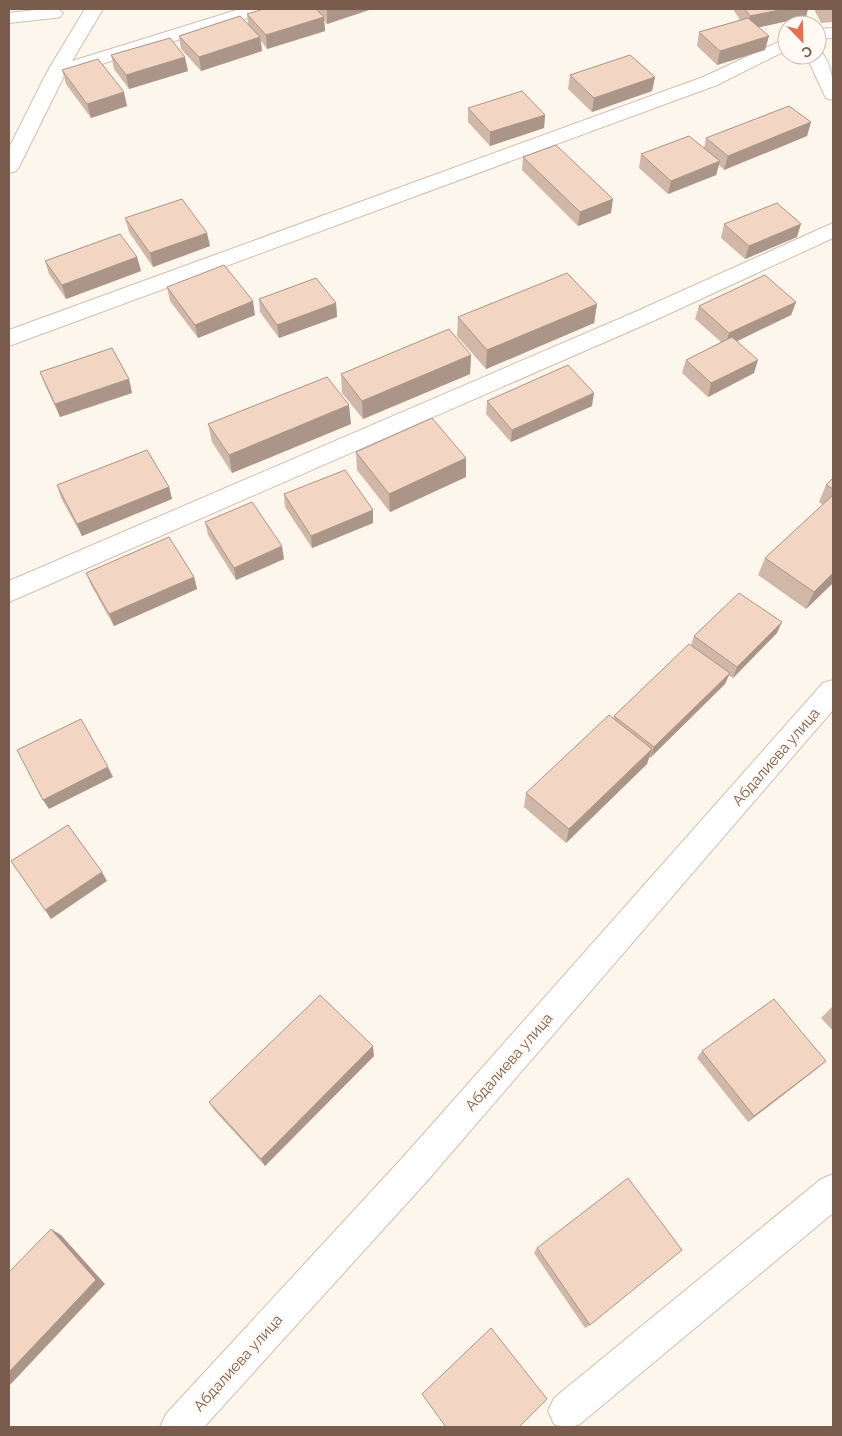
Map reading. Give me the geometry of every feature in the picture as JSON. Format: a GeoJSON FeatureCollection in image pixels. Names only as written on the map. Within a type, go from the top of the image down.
{"type":"FeatureCollection","features":[{"type":"Feature","properties":{"kind":"street"},"geometry":{"type":"LineString","coordinates":[[9,167],[56,72],[94,9]]}},
{"type":"Feature","properties":{"kind":"street"},"geometry":{"type":"LineString","coordinates":[[56,72],[258,9]]}},
{"type":"Feature","properties":{"kind":"street"},"geometry":{"type":"LineString","coordinates":[[9,18],[54,13]]}},
{"type":"Feature","properties":{"kind":"street"},"geometry":{"type":"LineString","coordinates":[[9,338],[710,81],[777,48]]}},
{"type":"Feature","properties":{"kind":"street"},"geometry":{"type":"LineString","coordinates":[[820,65],[833,94]]}},
{"type":"Feature","properties":{"kind":"street"},"geometry":{"type":"LineString","coordinates":[[9,592],[643,317],[833,230]]}},
{"type":"Feature","properties":{"kind":"street","name":"Абдалиева улица"},"geometry":{"type":"LineString","coordinates":[[179,1427],[416,1168],[833,691]]}},
{"type":"Feature","properties":{"kind":"street"},"geometry":{"type":"LineString","coordinates":[[567,1411],[833,1191]]}},
{"type":"Feature","properties":{"kind":"building"},"geometry":{"type":"Polygon","coordinates":[[[264,9],[316,9],[324,17],[266,35],[247,14],[264,9]]]}},
{"type":"Feature","properties":{"kind":"building"},"geometry":{"type":"Polygon","coordinates":[[[745,9],[784,9],[750,16],[745,9]]]}},
{"type":"Feature","properties":{"kind":"building"},"geometry":{"type":"Polygon","coordinates":[[[240,16],[260,37],[199,57],[179,36],[240,16]]]}},
{"type":"Feature","properties":{"kind":"building"},"geometry":{"type":"Polygon","coordinates":[[[748,18],[769,36],[720,51],[699,32],[748,18]]]}},
{"type":"Feature","properties":{"kind":"building"},"geometry":{"type":"Polygon","coordinates":[[[170,38],[185,57],[126,75],[111,55],[170,38]]]}},
{"type":"Feature","properties":{"kind":"building"},"geometry":{"type":"Polygon","coordinates":[[[630,55],[655,77],[594,98],[570,75],[630,55]]]}},
{"type":"Feature","properties":{"kind":"building"},"geometry":{"type":"Polygon","coordinates":[[[98,59],[124,92],[87,104],[62,70],[98,59]]]}},
{"type":"Feature","properties":{"kind":"building"},"geometry":{"type":"Polygon","coordinates":[[[522,91],[545,115],[490,132],[468,108],[522,91]]]}},
{"type":"Feature","properties":{"kind":"building"},"geometry":{"type":"Polygon","coordinates":[[[789,106],[811,122],[728,156],[706,138],[789,106]]]}},
{"type":"Feature","properties":{"kind":"building"},"geometry":{"type":"Polygon","coordinates":[[[689,136],[720,161],[671,181],[641,154],[689,136]]]}},
{"type":"Feature","properties":{"kind":"building"},"geometry":{"type":"Polygon","coordinates":[[[556,145],[613,199],[580,212],[523,157],[556,145]]]}},
{"type":"Feature","properties":{"kind":"building"},"geometry":{"type":"Polygon","coordinates":[[[182,199],[207,233],[150,253],[125,218],[182,199]]]}},
{"type":"Feature","properties":{"kind":"building"},"geometry":{"type":"Polygon","coordinates":[[[777,203],[801,224],[749,246],[724,224],[777,203]]]}},
{"type":"Feature","properties":{"kind":"building"},"geometry":{"type":"Polygon","coordinates":[[[120,234],[137,257],[62,285],[45,261],[120,234]]]}},
{"type":"Feature","properties":{"kind":"building"},"geometry":{"type":"Polygon","coordinates":[[[224,265],[253,301],[195,325],[167,287],[224,265]]]}},
{"type":"Feature","properties":{"kind":"building"},"geometry":{"type":"Polygon","coordinates":[[[567,273],[597,304],[487,350],[458,317],[567,273]]]}},
{"type":"Feature","properties":{"kind":"building"},"geometry":{"type":"Polygon","coordinates":[[[765,275],[796,302],[729,333],[699,306],[765,275]]]}},
{"type":"Feature","properties":{"kind":"building"},"geometry":{"type":"Polygon","coordinates":[[[316,278],[336,303],[277,325],[259,299],[316,278]]]}},
{"type":"Feature","properties":{"kind":"building"},"geometry":{"type":"Polygon","coordinates":[[[449,329],[471,355],[362,401],[341,374],[449,329]]]}},
{"type":"Feature","properties":{"kind":"building"},"geometry":{"type":"Polygon","coordinates":[[[732,337],[758,360],[711,383],[686,360],[732,337]]]}},
{"type":"Feature","properties":{"kind":"building"},"geometry":{"type":"Polygon","coordinates":[[[112,348],[129,379],[55,404],[40,372],[112,348]]]}},
{"type":"Feature","properties":{"kind":"building"},"geometry":{"type":"Polygon","coordinates":[[[568,365],[594,393],[512,430],[487,401],[568,365]]]}},
{"type":"Feature","properties":{"kind":"building"},"geometry":{"type":"Polygon","coordinates":[[[327,377],[349,405],[229,455],[208,424],[327,377]]]}},
{"type":"Feature","properties":{"kind":"building"},"geometry":{"type":"Polygon","coordinates":[[[432,418],[466,458],[389,494],[356,452],[432,418]]]}},
{"type":"Feature","properties":{"kind":"building"},"geometry":{"type":"Polygon","coordinates":[[[147,450],[169,487],[77,524],[57,485],[147,450]]]}},
{"type":"Feature","properties":{"kind":"building"},"geometry":{"type":"Polygon","coordinates":[[[345,470],[373,510],[311,536],[284,494],[345,470]]]}},
{"type":"Feature","properties":{"kind":"building"},"geometry":{"type":"Polygon","coordinates":[[[833,478],[833,489],[826,485],[833,478]]]}},
{"type":"Feature","properties":{"kind":"building"},"geometry":{"type":"Polygon","coordinates":[[[833,495],[833,573],[814,592],[765,558],[833,495]]]}},
{"type":"Feature","properties":{"kind":"building"},"geometry":{"type":"Polygon","coordinates":[[[252,502],[282,546],[234,568],[205,522],[252,502]]]}},
{"type":"Feature","properties":{"kind":"building"},"geometry":{"type":"Polygon","coordinates":[[[169,537],[194,577],[109,614],[86,573],[169,537]]]}},
{"type":"Feature","properties":{"kind":"building"},"geometry":{"type":"Polygon","coordinates":[[[739,593],[782,622],[737,667],[694,636],[739,593]]]}},
{"type":"Feature","properties":{"kind":"building"},"geometry":{"type":"Polygon","coordinates":[[[689,644],[730,673],[654,747],[614,716],[689,644]]]}},
{"type":"Feature","properties":{"kind":"building"},"geometry":{"type":"Polygon","coordinates":[[[609,715],[652,749],[569,829],[526,793],[609,715]]]}},
{"type":"Feature","properties":{"kind":"building"},"geometry":{"type":"Polygon","coordinates":[[[81,719],[108,767],[43,800],[17,750],[81,719]]]}},
{"type":"Feature","properties":{"kind":"building"},"geometry":{"type":"Polygon","coordinates":[[[68,825],[102,872],[45,910],[11,861],[68,825]]]}},
{"type":"Feature","properties":{"kind":"building"},"geometry":{"type":"Polygon","coordinates":[[[320,995],[373,1046],[261,1159],[209,1102],[320,995]]]}},
{"type":"Feature","properties":{"kind":"building"},"geometry":{"type":"Polygon","coordinates":[[[774,999],[826,1061],[754,1116],[702,1051],[774,999]]]}},
{"type":"Feature","properties":{"kind":"building"},"geometry":{"type":"Polygon","coordinates":[[[628,1178],[682,1250],[590,1325],[537,1248],[628,1178]]]}},
{"type":"Feature","properties":{"kind":"building"},"geometry":{"type":"Polygon","coordinates":[[[51,1229],[96,1280],[9,1372],[9,1272],[51,1229]]]}},
{"type":"Feature","properties":{"kind":"building"},"geometry":{"type":"Polygon","coordinates":[[[491,1328],[547,1399],[519,1427],[446,1427],[422,1394],[491,1328]]]}}]}
